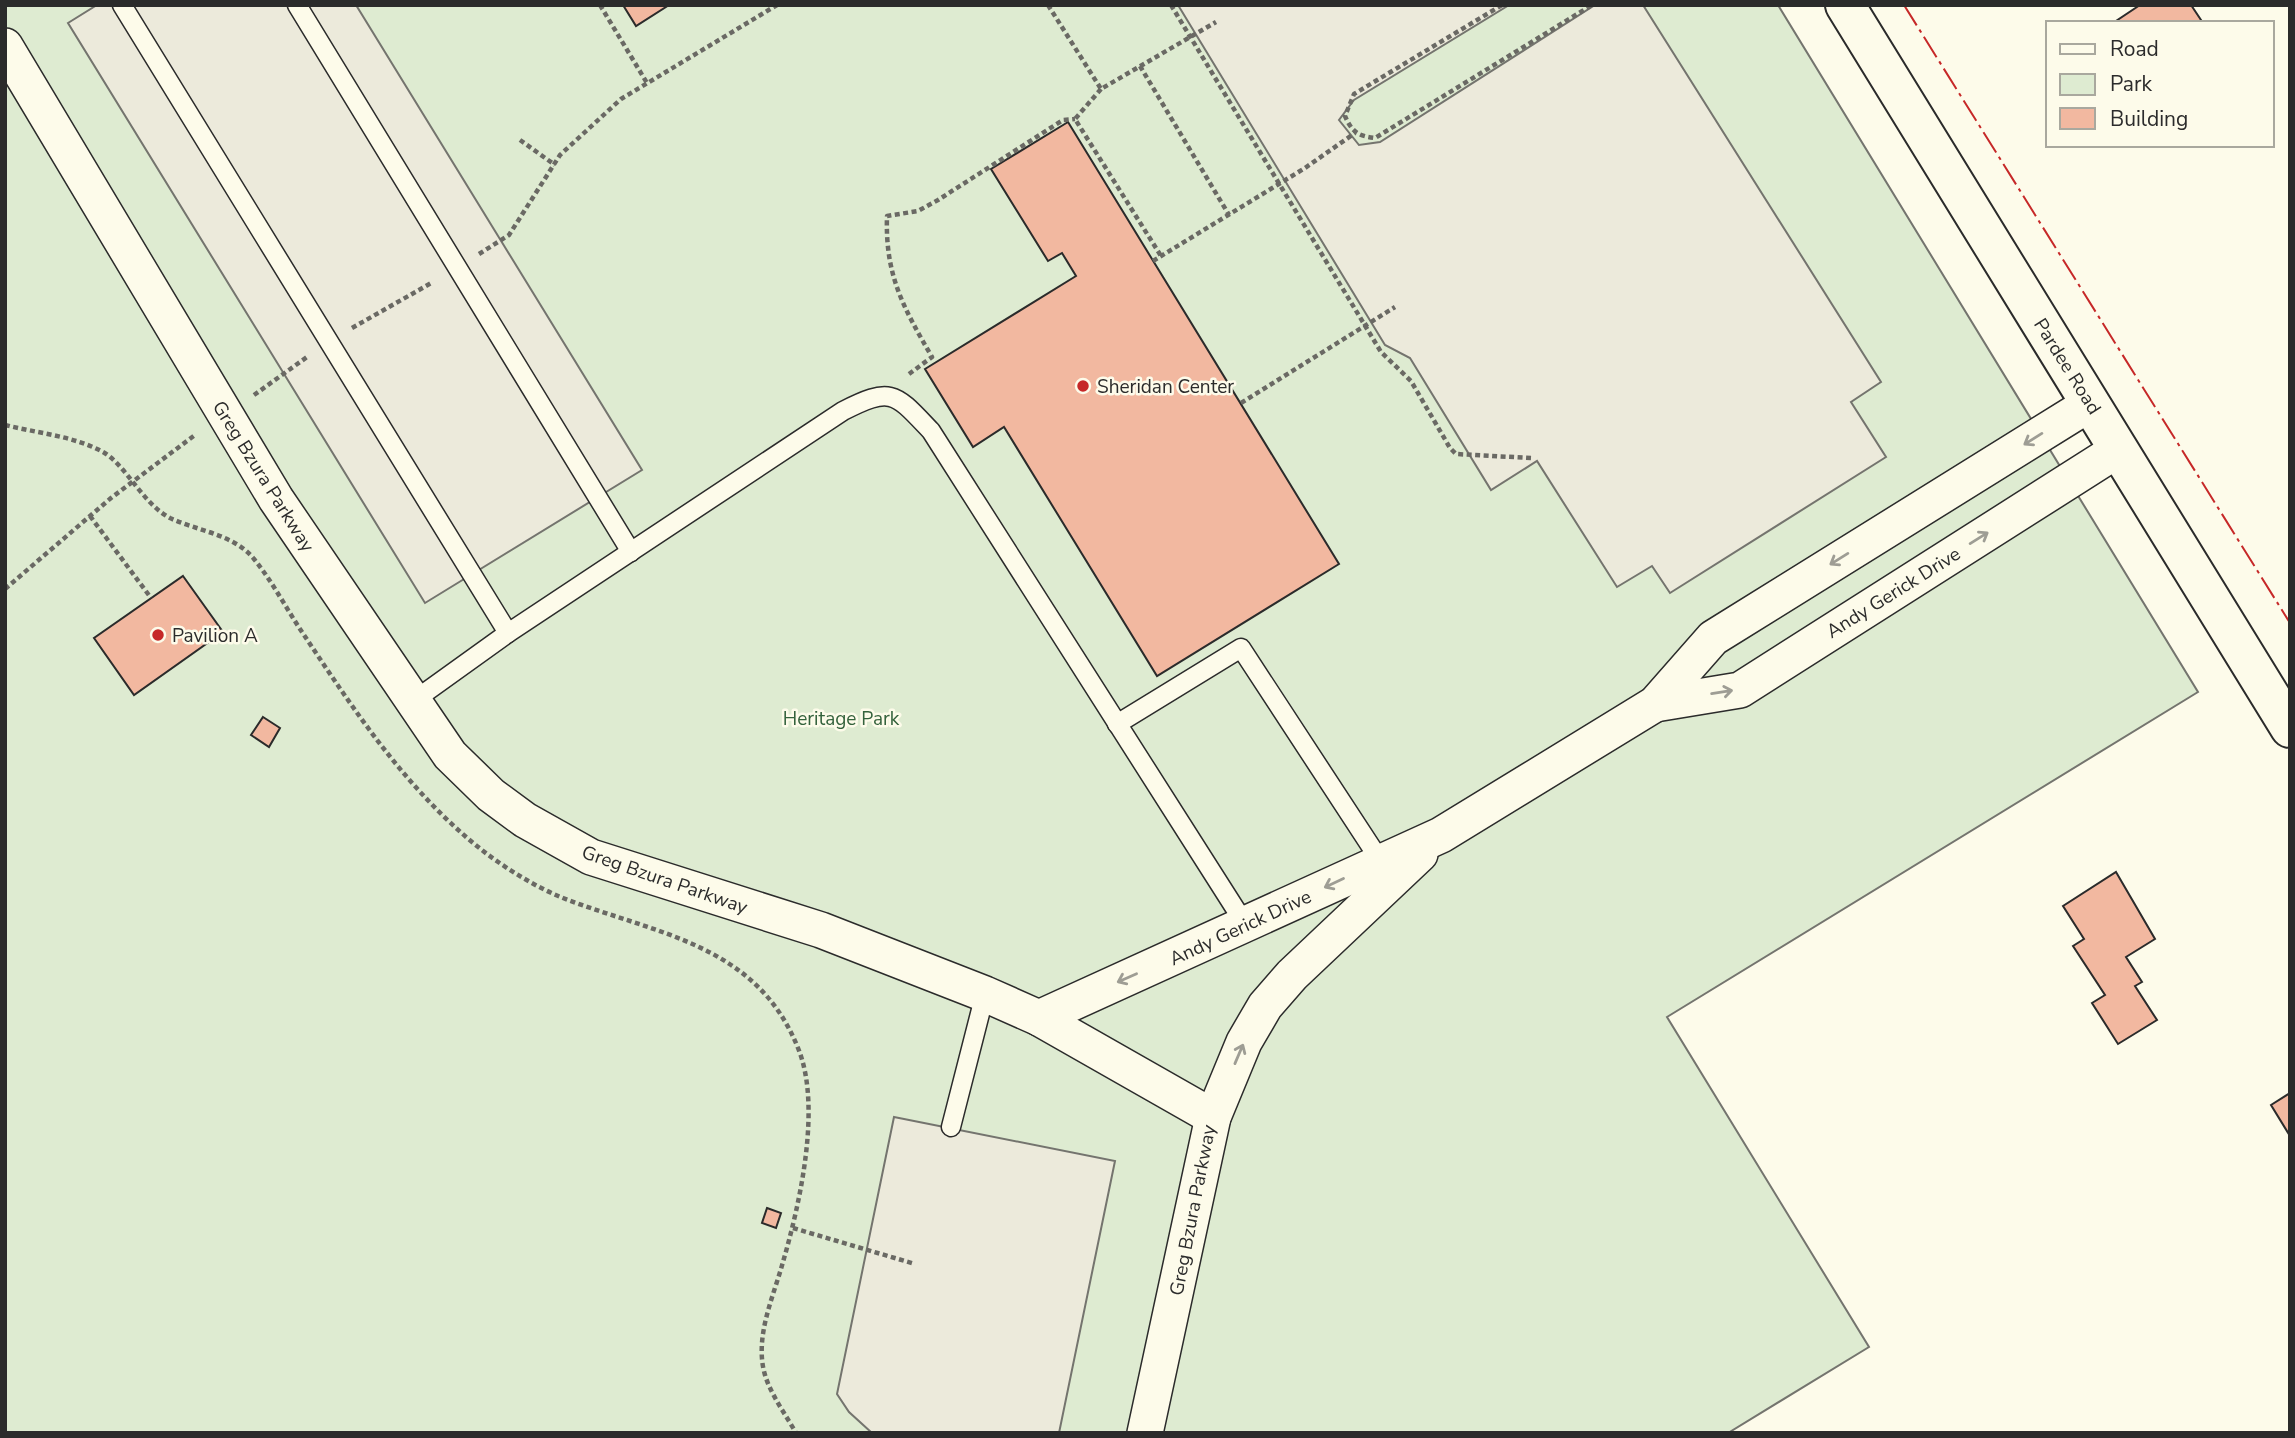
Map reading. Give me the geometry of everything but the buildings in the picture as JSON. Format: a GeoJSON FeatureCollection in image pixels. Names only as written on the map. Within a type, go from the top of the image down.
{"type":"FeatureCollection","features":[{"type":"Feature","properties":{"kind":"main road","name":"Pardee Road"},"geometry":{"type":"LineString","coordinates":[[1846,5],[2290,728]]}},
{"type":"Feature","properties":{"kind":"street","name":"Greg Bzura Parkway"},"geometry":{"type":"LineString","coordinates":[[5,46],[276,499],[450,755],[491,794],[525,820],[591,858],[821,930],[1039,1018],[1213,1117],[1145,1433]]}},
{"type":"Feature","properties":{"kind":"street","name":"Andy Gerick Drive"},"geometry":{"type":"LineString","coordinates":[[1039,1018],[1245,924],[1387,871],[1655,704],[1713,638],[2091,404]]}},
{"type":"Feature","properties":{"kind":"street","name":"Andy Gerick Drive"},"geometry":{"type":"LineString","coordinates":[[1655,704],[1740,690],[2119,449]]}},
{"type":"Feature","properties":{"kind":"street","name":"Andy Gerick Drive"},"geometry":{"type":"LineString","coordinates":[[1213,1117],[1244,1042],[1265,1006],[1387,871]]}},
{"type":"Feature","properties":{"kind":"lane"},"geometry":{"type":"LineString","coordinates":[[122,5],[508,633]]}},
{"type":"Feature","properties":{"kind":"lane"},"geometry":{"type":"LineString","coordinates":[[297,5],[631,552]]}},
{"type":"Feature","properties":{"kind":"lane"},"geometry":{"type":"LineString","coordinates":[[412,702],[508,633],[843,411],[871,397],[888,394],[905,404],[931,430],[1245,924]]}},
{"type":"Feature","properties":{"kind":"lane"},"geometry":{"type":"LineString","coordinates":[[1117,724],[1241,648],[1387,871]]}},
{"type":"Feature","properties":{"kind":"lane"},"geometry":{"type":"LineString","coordinates":[[951,1127],[985,994]]}},
{"type":"Feature","properties":{"kind":"path"},"geometry":{"type":"LineString","coordinates":[[600,5],[647,83]]}},
{"type":"Feature","properties":{"kind":"path"},"geometry":{"type":"LineString","coordinates":[[5,589],[131,483],[328,342],[458,268],[509,235],[560,155],[621,99],[776,5]]}},
{"type":"Feature","properties":{"kind":"path"},"geometry":{"type":"LineString","coordinates":[[1048,5],[1101,89]]}},
{"type":"Feature","properties":{"kind":"path"},"geometry":{"type":"LineString","coordinates":[[1171,5],[1381,352],[1411,381],[1456,454],[1531,458]]}},
{"type":"Feature","properties":{"kind":"path"},"geometry":{"type":"LineString","coordinates":[[1502,5],[1354,94],[1346,116],[1356,132],[1360,136],[1375,138],[1592,5]]}},
{"type":"Feature","properties":{"kind":"path"},"geometry":{"type":"LineString","coordinates":[[888,394],[912,371],[932,357],[900,301],[886,244],[887,216],[918,211],[1063,120],[1075,118],[1101,89],[1216,22]]}},
{"type":"Feature","properties":{"kind":"path"},"geometry":{"type":"LineString","coordinates":[[1140,66],[1229,215]]}},
{"type":"Feature","properties":{"kind":"path"},"geometry":{"type":"LineString","coordinates":[[1075,118],[1161,256]]}},
{"type":"Feature","properties":{"kind":"path"},"geometry":{"type":"LineString","coordinates":[[1153,261],[1279,184],[1356,132]]}},
{"type":"Feature","properties":{"kind":"path"},"geometry":{"type":"LineString","coordinates":[[520,140],[555,164]]}},
{"type":"Feature","properties":{"kind":"path"},"geometry":{"type":"LineString","coordinates":[[1241,403],[1395,307]]}},
{"type":"Feature","properties":{"kind":"path"},"geometry":{"type":"LineString","coordinates":[[5,425],[57,436],[105,453],[131,483],[169,517],[216,533],[252,555],[371,734],[408,780],[488,854],[524,879],[560,897],[687,939],[722,957],[753,980],[779,1014],[798,1047],[808,1082],[809,1119],[793,1228],[766,1317],[762,1348],[765,1376],[796,1433]]}},
{"type":"Feature","properties":{"kind":"path"},"geometry":{"type":"LineString","coordinates":[[90,516],[151,598]]}},
{"type":"Feature","properties":{"kind":"path"},"geometry":{"type":"LineString","coordinates":[[793,1228],[915,1264]]}},
{"type":"Feature","properties":{"kind":"green space","name":"Heritage Park"},"geometry":{"type":"Polygon","coordinates":[[[5,5],[1778,5],[2198,692],[1667,1017],[1869,1347],[1728,1433],[5,1433],[5,5]]]}},
{"type":"Feature","properties":{"kind":"shaded area"},"geometry":{"type":"Polygon","coordinates":[[[97,5],[356,5],[642,470],[425,603],[68,23],[97,5]]]}},
{"type":"Feature","properties":{"kind":"shaded area"},"geometry":{"type":"Polygon","coordinates":[[[1178,5],[1509,5],[1354,100],[1339,120],[1359,145],[1380,142],[1595,5],[1643,5],[1881,382],[1851,402],[1886,457],[1670,593],[1652,566],[1617,587],[1537,461],[1491,490],[1410,358],[1385,345],[1178,5]]]}},
{"type":"Feature","properties":{"kind":"shaded area"},"geometry":{"type":"Polygon","coordinates":[[[894,1117],[1115,1161],[1059,1433],[872,1433],[849,1412],[837,1394],[894,1117]]]}},
{"type":"Feature","properties":{"kind":"power"},"geometry":{"type":"LineString","coordinates":[[1904,5],[2290,623]]}},
{"type":"Feature","properties":{"kind":"place","name":"Sheridan Center"},"geometry":{"type":"Point","coordinates":[1083,386]}},
{"type":"Feature","properties":{"kind":"place","name":"Pavilion A"},"geometry":{"type":"Point","coordinates":[158,635]}}]}
